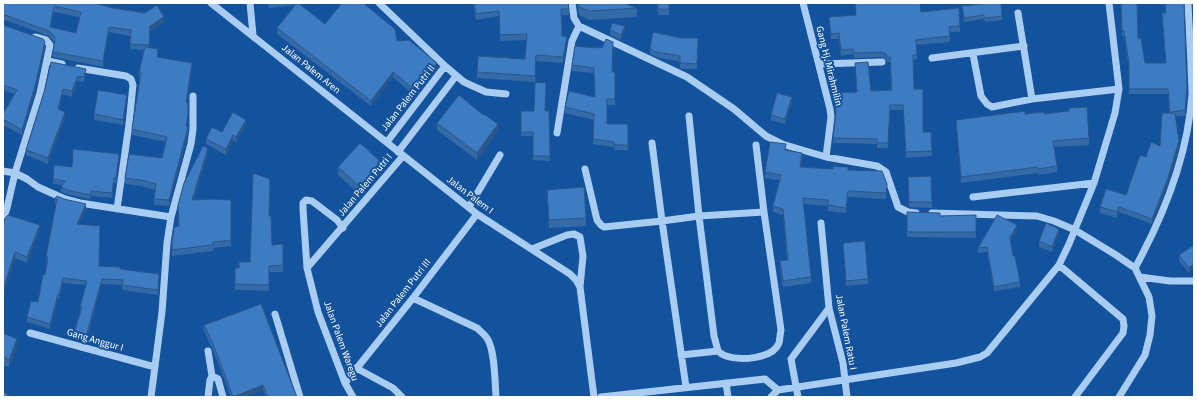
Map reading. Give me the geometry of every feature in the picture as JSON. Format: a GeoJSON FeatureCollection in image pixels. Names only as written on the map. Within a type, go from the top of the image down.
{"type":"FeatureCollection","features":[{"type":"Feature","properties":{"kind":"street"},"geometry":{"type":"LineString","coordinates":[[250,3],[253,35]]}},
{"type":"Feature","properties":{"kind":"street"},"geometry":{"type":"LineString","coordinates":[[379,3],[445,66],[464,82],[486,92],[506,94]]}},
{"type":"Feature","properties":{"kind":"street"},"geometry":{"type":"LineString","coordinates":[[572,3],[574,18],[579,26],[686,77],[734,109],[766,136],[782,144],[826,157],[877,166],[882,169],[886,172],[898,207],[908,212],[1037,216],[1075,230],[1135,268],[1149,297],[1152,316],[1150,334],[1145,355],[1119,397]]}},
{"type":"Feature","properties":{"kind":"street","name":"Gang Hj. Mirahmilin"},"geometry":{"type":"LineString","coordinates":[[803,3],[830,109],[831,117],[826,157]]}},
{"type":"Feature","properties":{"kind":"street"},"geometry":{"type":"LineString","coordinates":[[771,397],[778,390],[956,363],[980,357],[987,353],[1059,265],[1094,183],[1115,113],[1119,89],[1109,3]]}},
{"type":"Feature","properties":{"kind":"street"},"geometry":{"type":"LineString","coordinates":[[1135,268],[1148,245],[1168,199],[1184,150],[1192,92],[1188,3]]}},
{"type":"Feature","properties":{"kind":"street","name":"Jalan Palem Aren"},"geometry":{"type":"LineString","coordinates":[[215,4],[401,154]]}},
{"type":"Feature","properties":{"kind":"street"},"geometry":{"type":"LineString","coordinates":[[1018,13],[1032,99]]}},
{"type":"Feature","properties":{"kind":"street"},"geometry":{"type":"LineString","coordinates":[[557,133],[572,41],[579,26]]}},
{"type":"Feature","properties":{"kind":"street"},"geometry":{"type":"LineString","coordinates":[[3,220],[15,173],[40,93],[50,48],[49,43],[46,40],[28,35]]}},
{"type":"Feature","properties":{"kind":"street"},"geometry":{"type":"LineString","coordinates":[[932,58],[973,54],[1024,46]]}},
{"type":"Feature","properties":{"kind":"street"},"geometry":{"type":"LineString","coordinates":[[973,54],[981,96],[987,104],[992,107],[1032,99],[1119,89]]}},
{"type":"Feature","properties":{"kind":"street"},"geometry":{"type":"LineString","coordinates":[[48,60],[65,65],[126,76],[131,79],[133,92],[117,209]]}},
{"type":"Feature","properties":{"kind":"street"},"geometry":{"type":"LineString","coordinates":[[819,64],[882,62]]}},
{"type":"Feature","properties":{"kind":"street","name":"Jalan Palem Putri II"},"geometry":{"type":"LineString","coordinates":[[387,142],[445,66]]}},
{"type":"Feature","properties":{"kind":"street"},"geometry":{"type":"LineString","coordinates":[[401,154],[456,76]]}},
{"type":"Feature","properties":{"kind":"street"},"geometry":{"type":"LineString","coordinates":[[151,397],[162,312],[167,243],[172,217],[191,144],[193,96]]}},
{"type":"Feature","properties":{"kind":"street"},"geometry":{"type":"LineString","coordinates":[[689,116],[699,216],[714,336],[718,351]]}},
{"type":"Feature","properties":{"kind":"street"},"geometry":{"type":"LineString","coordinates":[[652,143],[686,387]]}},
{"type":"Feature","properties":{"kind":"street"},"geometry":{"type":"LineString","coordinates":[[681,355],[718,351],[726,356],[742,358],[764,356],[773,351],[779,343],[781,330],[756,145]]}},
{"type":"Feature","properties":{"kind":"street","name":"Jalan Palem I"},"geometry":{"type":"LineString","coordinates":[[401,154],[477,214],[570,274],[580,287]]}},
{"type":"Feature","properties":{"kind":"street","name":"Jalan Palem Putri I"},"geometry":{"type":"LineString","coordinates":[[307,268],[343,228],[401,154]]}},
{"type":"Feature","properties":{"kind":"street"},"geometry":{"type":"LineString","coordinates":[[469,207],[500,155]]}},
{"type":"Feature","properties":{"kind":"street"},"geometry":{"type":"LineString","coordinates":[[585,169],[597,220],[604,227],[699,216],[764,212]]}},
{"type":"Feature","properties":{"kind":"street"},"geometry":{"type":"LineString","coordinates":[[3,171],[15,173],[38,186],[80,203],[172,217]]}},
{"type":"Feature","properties":{"kind":"street"},"geometry":{"type":"LineString","coordinates":[[973,197],[1094,183]]}},
{"type":"Feature","properties":{"kind":"street","name":"Jalan Palem Putri I"},"geometry":{"type":"LineString","coordinates":[[307,268],[303,203],[309,199],[337,220],[343,228]]}},
{"type":"Feature","properties":{"kind":"street","name":"Jalan Palem Putri III"},"geometry":{"type":"LineString","coordinates":[[345,383],[413,298],[477,214]]}},
{"type":"Feature","properties":{"kind":"street","name":"Jalan Palem Ratu I"},"geometry":{"type":"LineString","coordinates":[[821,223],[829,308],[843,363],[847,397]]}},
{"type":"Feature","properties":{"kind":"street"},"geometry":{"type":"LineString","coordinates":[[532,249],[567,235],[574,234],[580,237],[583,256],[580,287],[594,397]]}},
{"type":"Feature","properties":{"kind":"street"},"geometry":{"type":"LineString","coordinates":[[1059,265],[1123,319],[1124,326],[1123,333],[1075,397]]}},
{"type":"Feature","properties":{"kind":"street","name":"Jalan Palem Waregu"},"geometry":{"type":"LineString","coordinates":[[307,268],[318,312],[345,383],[353,397]]}},
{"type":"Feature","properties":{"kind":"street"},"geometry":{"type":"LineString","coordinates":[[1140,277],[1170,281],[1194,281]]}},
{"type":"Feature","properties":{"kind":"street"},"geometry":{"type":"LineString","coordinates":[[413,298],[478,328],[484,334],[489,341],[492,351],[496,397]]}},
{"type":"Feature","properties":{"kind":"street"},"geometry":{"type":"LineString","coordinates":[[798,397],[791,359],[829,308]]}},
{"type":"Feature","properties":{"kind":"street"},"geometry":{"type":"LineString","coordinates":[[275,314],[300,397]]}},
{"type":"Feature","properties":{"kind":"street","name":"Gang Anggur I"},"geometry":{"type":"LineString","coordinates":[[30,333],[154,367]]}},
{"type":"Feature","properties":{"kind":"street"},"geometry":{"type":"LineString","coordinates":[[208,350],[212,376],[210,380],[208,397]]}},
{"type":"Feature","properties":{"kind":"street","name":"Jalan Palem Waregu"},"geometry":{"type":"LineString","coordinates":[[356,368],[393,388],[402,397]]}},
{"type":"Feature","properties":{"kind":"street"},"geometry":{"type":"LineString","coordinates":[[212,376],[218,379],[223,397]]}},
{"type":"Feature","properties":{"kind":"street"},"geometry":{"type":"LineString","coordinates":[[601,397],[667,394],[686,387],[765,379],[778,390]]}},
{"type":"Feature","properties":{"kind":"street"},"geometry":{"type":"LineString","coordinates":[[726,383],[728,397]]}},
{"type":"Feature","properties":{"kind":"building"},"geometry":{"type":"Polygon","coordinates":[[[3,3],[94,3],[113,8],[145,13],[157,5],[164,17],[150,26],[149,45],[130,44],[131,30],[109,27],[103,61],[53,52],[55,41],[54,36],[49,31],[3,15],[3,3]],[[54,6],[50,27],[76,33],[81,12],[54,6]]]}},
{"type":"Feature","properties":{"kind":"building"},"geometry":{"type":"Polygon","coordinates":[[[297,3],[325,24],[342,3],[363,3],[395,29],[397,41],[409,40],[437,63],[415,90],[393,72],[371,101],[277,28],[297,3]]]}},
{"type":"Feature","properties":{"kind":"building"},"geometry":{"type":"Polygon","coordinates":[[[474,3],[568,3],[569,9],[561,9],[562,36],[567,37],[563,57],[536,55],[535,76],[477,72],[478,56],[525,59],[527,34],[500,35],[499,11],[476,14],[474,3]]]}},
{"type":"Feature","properties":{"kind":"building"},"geometry":{"type":"Polygon","coordinates":[[[578,3],[624,3],[637,8],[589,11],[579,7],[578,3]]]}},
{"type":"Feature","properties":{"kind":"building"},"geometry":{"type":"Polygon","coordinates":[[[658,3],[669,3],[669,9],[658,9],[658,3]]]}},
{"type":"Feature","properties":{"kind":"building"},"geometry":{"type":"Polygon","coordinates":[[[855,3],[920,3],[921,12],[959,8],[960,26],[949,27],[950,36],[916,40],[917,54],[913,55],[914,89],[923,89],[923,132],[931,132],[932,151],[906,152],[903,105],[890,105],[888,143],[877,143],[877,139],[833,138],[836,111],[833,93],[857,92],[855,63],[868,62],[871,91],[892,90],[890,57],[887,57],[886,54],[882,52],[854,53],[853,49],[841,50],[839,33],[831,34],[829,17],[856,15],[855,3]]]}},
{"type":"Feature","properties":{"kind":"building"},"geometry":{"type":"Polygon","coordinates":[[[1001,3],[1002,16],[985,18],[984,15],[964,18],[962,6],[1001,3]]]}},
{"type":"Feature","properties":{"kind":"building"},"geometry":{"type":"Polygon","coordinates":[[[1121,3],[1137,3],[1138,38],[1141,38],[1145,63],[1166,63],[1162,13],[1166,13],[1165,3],[1184,3],[1187,89],[1185,110],[1170,112],[1168,89],[1129,89],[1129,63],[1124,31],[1122,31],[1121,3]]]}},
{"type":"Feature","properties":{"kind":"building"},"geometry":{"type":"Polygon","coordinates":[[[612,23],[625,26],[621,35],[610,30],[612,23]]]}},
{"type":"Feature","properties":{"kind":"building"},"geometry":{"type":"Polygon","coordinates":[[[3,25],[43,39],[45,42],[35,86],[22,130],[3,119],[3,114],[17,90],[3,85],[3,25]]]}},
{"type":"Feature","properties":{"kind":"building"},"geometry":{"type":"Polygon","coordinates":[[[653,32],[681,38],[698,38],[697,64],[680,63],[680,56],[656,52],[650,48],[653,32]]]}},
{"type":"Feature","properties":{"kind":"building"},"geometry":{"type":"Polygon","coordinates":[[[606,39],[613,42],[612,72],[615,72],[615,99],[607,99],[607,124],[628,124],[628,145],[614,145],[614,142],[593,139],[594,114],[565,107],[569,91],[595,97],[594,68],[572,65],[575,46],[602,48],[606,39]]]}},
{"type":"Feature","properties":{"kind":"building"},"geometry":{"type":"Polygon","coordinates":[[[145,47],[158,49],[157,57],[192,63],[186,102],[188,103],[188,114],[186,126],[188,126],[169,200],[154,199],[156,184],[125,178],[129,154],[162,158],[167,137],[132,129],[141,72],[139,72],[145,47]]]}},
{"type":"Feature","properties":{"kind":"building"},"geometry":{"type":"Polygon","coordinates":[[[51,62],[86,69],[84,77],[78,76],[72,91],[63,89],[58,109],[65,112],[48,158],[26,150],[45,89],[51,62]]]}},
{"type":"Feature","properties":{"kind":"building"},"geometry":{"type":"Polygon","coordinates":[[[535,82],[546,83],[545,111],[549,111],[550,156],[533,156],[533,132],[521,132],[521,111],[534,111],[535,82]]]}},
{"type":"Feature","properties":{"kind":"building"},"geometry":{"type":"Polygon","coordinates":[[[98,90],[127,95],[123,120],[94,114],[98,90]]]}},
{"type":"Feature","properties":{"kind":"building"},"geometry":{"type":"Polygon","coordinates":[[[777,93],[792,97],[785,119],[771,115],[777,93]]]}},
{"type":"Feature","properties":{"kind":"building"},"geometry":{"type":"Polygon","coordinates":[[[459,95],[483,115],[484,114],[498,124],[477,153],[437,123],[459,95]]]}},
{"type":"Feature","properties":{"kind":"building"},"geometry":{"type":"Polygon","coordinates":[[[1087,107],[1089,138],[1053,141],[1057,166],[961,177],[956,120],[1025,111],[1025,114],[1044,112],[1044,114],[1069,111],[1069,108],[1087,107]]]}},
{"type":"Feature","properties":{"kind":"building"},"geometry":{"type":"Polygon","coordinates":[[[233,112],[246,120],[236,137],[233,135],[226,149],[206,139],[212,127],[222,132],[233,112]]]}},
{"type":"Feature","properties":{"kind":"building"},"geometry":{"type":"Polygon","coordinates":[[[1162,113],[1175,113],[1179,141],[1168,178],[1152,219],[1119,207],[1117,212],[1100,207],[1106,189],[1126,195],[1140,155],[1146,157],[1151,142],[1160,146],[1162,113]]]}},
{"type":"Feature","properties":{"kind":"building"},"geometry":{"type":"Polygon","coordinates":[[[770,142],[786,144],[785,150],[802,153],[800,167],[833,169],[833,166],[848,167],[848,170],[882,171],[887,184],[886,193],[848,191],[846,208],[828,205],[828,200],[803,198],[811,277],[783,281],[780,261],[788,260],[783,209],[773,206],[781,175],[765,172],[770,142]]]}},
{"type":"Feature","properties":{"kind":"building"},"geometry":{"type":"Polygon","coordinates":[[[360,143],[381,162],[360,187],[338,167],[360,143]]]}},
{"type":"Feature","properties":{"kind":"building"},"geometry":{"type":"Polygon","coordinates":[[[203,146],[208,148],[192,200],[231,200],[231,240],[213,242],[213,245],[172,250],[174,227],[179,226],[178,205],[184,183],[203,146]]]}},
{"type":"Feature","properties":{"kind":"building"},"geometry":{"type":"Polygon","coordinates":[[[73,149],[119,154],[116,178],[114,178],[112,193],[91,191],[90,195],[67,190],[61,187],[65,181],[53,179],[54,165],[72,167],[73,149]]]}},
{"type":"Feature","properties":{"kind":"building"},"geometry":{"type":"Polygon","coordinates":[[[253,173],[270,179],[269,216],[271,216],[272,245],[283,244],[283,265],[269,266],[269,285],[235,284],[235,268],[239,268],[239,262],[250,262],[253,173]]]}},
{"type":"Feature","properties":{"kind":"building"},"geometry":{"type":"Polygon","coordinates":[[[931,176],[932,202],[909,202],[908,177],[931,176]]]}},
{"type":"Feature","properties":{"kind":"building"},"geometry":{"type":"Polygon","coordinates":[[[584,187],[586,218],[549,220],[547,190],[584,187]]]}},
{"type":"Feature","properties":{"kind":"building"},"geometry":{"type":"Polygon","coordinates":[[[57,196],[86,204],[77,224],[100,226],[99,266],[120,267],[120,269],[159,274],[158,290],[122,285],[123,280],[102,279],[86,337],[74,333],[82,307],[80,307],[87,281],[63,278],[50,324],[27,317],[31,301],[38,302],[43,274],[45,275],[48,257],[46,256],[57,199],[55,198],[57,196]]]}},
{"type":"Feature","properties":{"kind":"building"},"geometry":{"type":"Polygon","coordinates":[[[907,212],[940,213],[940,216],[976,215],[976,232],[907,232],[907,212]]]}},
{"type":"Feature","properties":{"kind":"building"},"geometry":{"type":"Polygon","coordinates":[[[8,215],[40,225],[27,257],[15,252],[3,290],[3,226],[5,218],[8,215]]]}},
{"type":"Feature","properties":{"kind":"building"},"geometry":{"type":"Polygon","coordinates":[[[997,215],[1017,225],[1010,238],[1020,282],[994,287],[987,247],[978,248],[997,215]]]}},
{"type":"Feature","properties":{"kind":"building"},"geometry":{"type":"Polygon","coordinates":[[[1046,223],[1059,229],[1052,247],[1039,241],[1046,223]]]}},
{"type":"Feature","properties":{"kind":"building"},"geometry":{"type":"Polygon","coordinates":[[[865,241],[868,279],[846,281],[843,243],[865,241]]]}},
{"type":"Feature","properties":{"kind":"building"},"geometry":{"type":"Polygon","coordinates":[[[1194,245],[1194,264],[1189,268],[1179,255],[1194,245]]]}},
{"type":"Feature","properties":{"kind":"building"},"geometry":{"type":"Polygon","coordinates":[[[261,304],[297,397],[268,397],[263,385],[233,397],[213,344],[204,325],[261,304]]]}},
{"type":"Feature","properties":{"kind":"building"},"geometry":{"type":"Polygon","coordinates":[[[3,333],[17,339],[9,360],[3,357],[3,333]]]}},
{"type":"Feature","properties":{"kind":"building"},"geometry":{"type":"Polygon","coordinates":[[[3,392],[8,394],[6,397],[3,397],[3,392]]]}}]}
